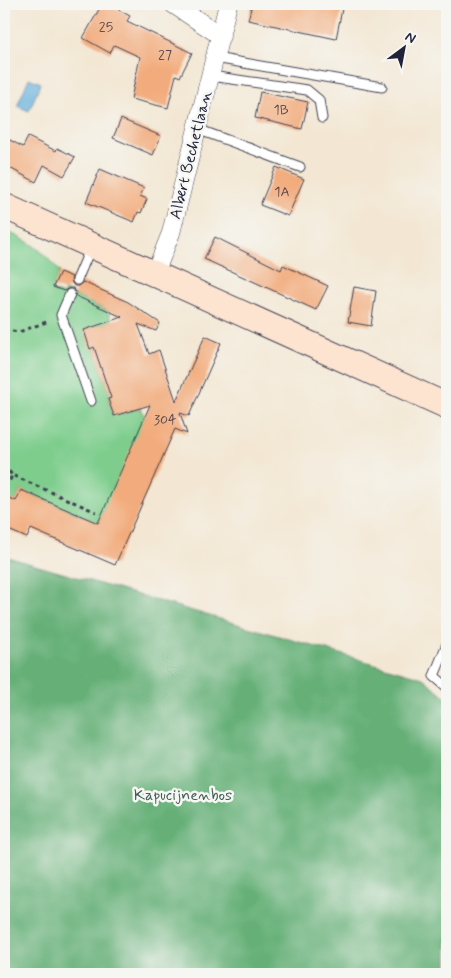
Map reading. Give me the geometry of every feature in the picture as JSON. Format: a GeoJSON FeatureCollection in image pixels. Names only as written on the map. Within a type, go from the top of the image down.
{"type":"FeatureCollection","features":[{"type":"Feature","properties":{"kind":"street"},"geometry":{"type":"LineString","coordinates":[[173,4],[221,36]]}},
{"type":"Feature","properties":{"kind":"street","name":"Albert Bechetlaan"},"geometry":{"type":"LineString","coordinates":[[155,273],[171,233],[228,4]]}},
{"type":"Feature","properties":{"kind":"street"},"geometry":{"type":"LineString","coordinates":[[4,206],[447,406]]}},
{"type":"Feature","properties":{"kind":"lane"},"geometry":{"type":"LineString","coordinates":[[216,58],[382,86]]}},
{"type":"Feature","properties":{"kind":"lane"},"geometry":{"type":"LineString","coordinates":[[211,76],[307,90],[319,100],[322,118]]}},
{"type":"Feature","properties":{"kind":"lane"},"geometry":{"type":"LineString","coordinates":[[197,129],[300,167]]}},
{"type":"Feature","properties":{"kind":"lane"},"geometry":{"type":"LineString","coordinates":[[77,280],[93,245]]}},
{"type":"Feature","properties":{"kind":"lane"},"geometry":{"type":"LineString","coordinates":[[70,294],[61,315],[91,402]]}},
{"type":"Feature","properties":{"kind":"lane"},"geometry":{"type":"LineString","coordinates":[[447,644],[434,676],[447,687]]}},
{"type":"Feature","properties":{"kind":"path"},"geometry":{"type":"LineString","coordinates":[[4,330],[24,332],[61,315]]}},
{"type":"Feature","properties":{"kind":"path"},"geometry":{"type":"LineString","coordinates":[[4,465],[12,475],[96,512]]}},
{"type":"Feature","properties":{"kind":"path"},"geometry":{"type":"LineString","coordinates":[[4,481],[9,483],[12,475]]}},
{"type":"Feature","properties":{"kind":"green space"},"geometry":{"type":"Polygon","coordinates":[[[4,230],[35,247],[60,272],[52,290],[63,295],[65,291],[108,311],[111,321],[84,330],[90,348],[94,347],[111,398],[108,399],[114,416],[141,408],[147,424],[98,523],[21,490],[16,501],[4,496],[4,230]]]}},
{"type":"Feature","properties":{"kind":"green space","name":"Kapucijnenbos"},"geometry":{"type":"Polygon","coordinates":[[[4,556],[423,678],[447,698],[447,974],[4,974],[4,556]]]}},
{"type":"Feature","properties":{"kind":"water"},"geometry":{"type":"Polygon","coordinates":[[[29,78],[41,83],[29,111],[17,106],[29,78]]]}},
{"type":"Feature","properties":{"kind":"building"},"geometry":{"type":"Polygon","coordinates":[[[102,4],[107,4],[130,16],[127,21],[192,53],[180,77],[176,75],[168,108],[131,99],[140,57],[114,45],[110,53],[83,38],[102,4]]]}},
{"type":"Feature","properties":{"kind":"building"},"geometry":{"type":"Polygon","coordinates":[[[252,4],[343,4],[336,39],[248,20],[252,4]]]}},
{"type":"Feature","properties":{"kind":"building"},"geometry":{"type":"Polygon","coordinates":[[[260,92],[308,102],[302,129],[255,118],[260,92]]]}},
{"type":"Feature","properties":{"kind":"building"},"geometry":{"type":"Polygon","coordinates":[[[121,119],[161,136],[153,155],[113,138],[121,119]]]}},
{"type":"Feature","properties":{"kind":"building"},"geometry":{"type":"Polygon","coordinates":[[[4,137],[23,147],[28,137],[56,151],[57,148],[75,157],[64,176],[44,165],[36,182],[4,165],[4,137]]]}},
{"type":"Feature","properties":{"kind":"building"},"geometry":{"type":"Polygon","coordinates":[[[276,167],[304,179],[288,216],[260,205],[276,167]]]}},
{"type":"Feature","properties":{"kind":"building"},"geometry":{"type":"Polygon","coordinates":[[[100,169],[144,188],[140,196],[147,199],[141,213],[138,212],[134,222],[86,202],[100,169]]]}},
{"type":"Feature","properties":{"kind":"building"},"geometry":{"type":"Polygon","coordinates":[[[215,237],[281,270],[283,265],[328,286],[316,310],[204,259],[215,237]]]}},
{"type":"Feature","properties":{"kind":"building"},"geometry":{"type":"Polygon","coordinates":[[[60,272],[72,277],[71,281],[74,286],[78,286],[83,282],[128,302],[160,323],[156,331],[138,324],[149,354],[159,350],[176,401],[205,336],[221,343],[189,416],[180,413],[187,434],[175,429],[115,565],[31,529],[27,538],[4,528],[4,496],[16,501],[21,490],[98,523],[150,405],[114,416],[108,399],[111,398],[94,347],[90,349],[84,330],[122,317],[76,296],[73,288],[64,291],[53,287],[60,272]]]}},
{"type":"Feature","properties":{"kind":"building"},"geometry":{"type":"Polygon","coordinates":[[[354,287],[376,291],[371,326],[348,322],[354,287]]]}}]}
